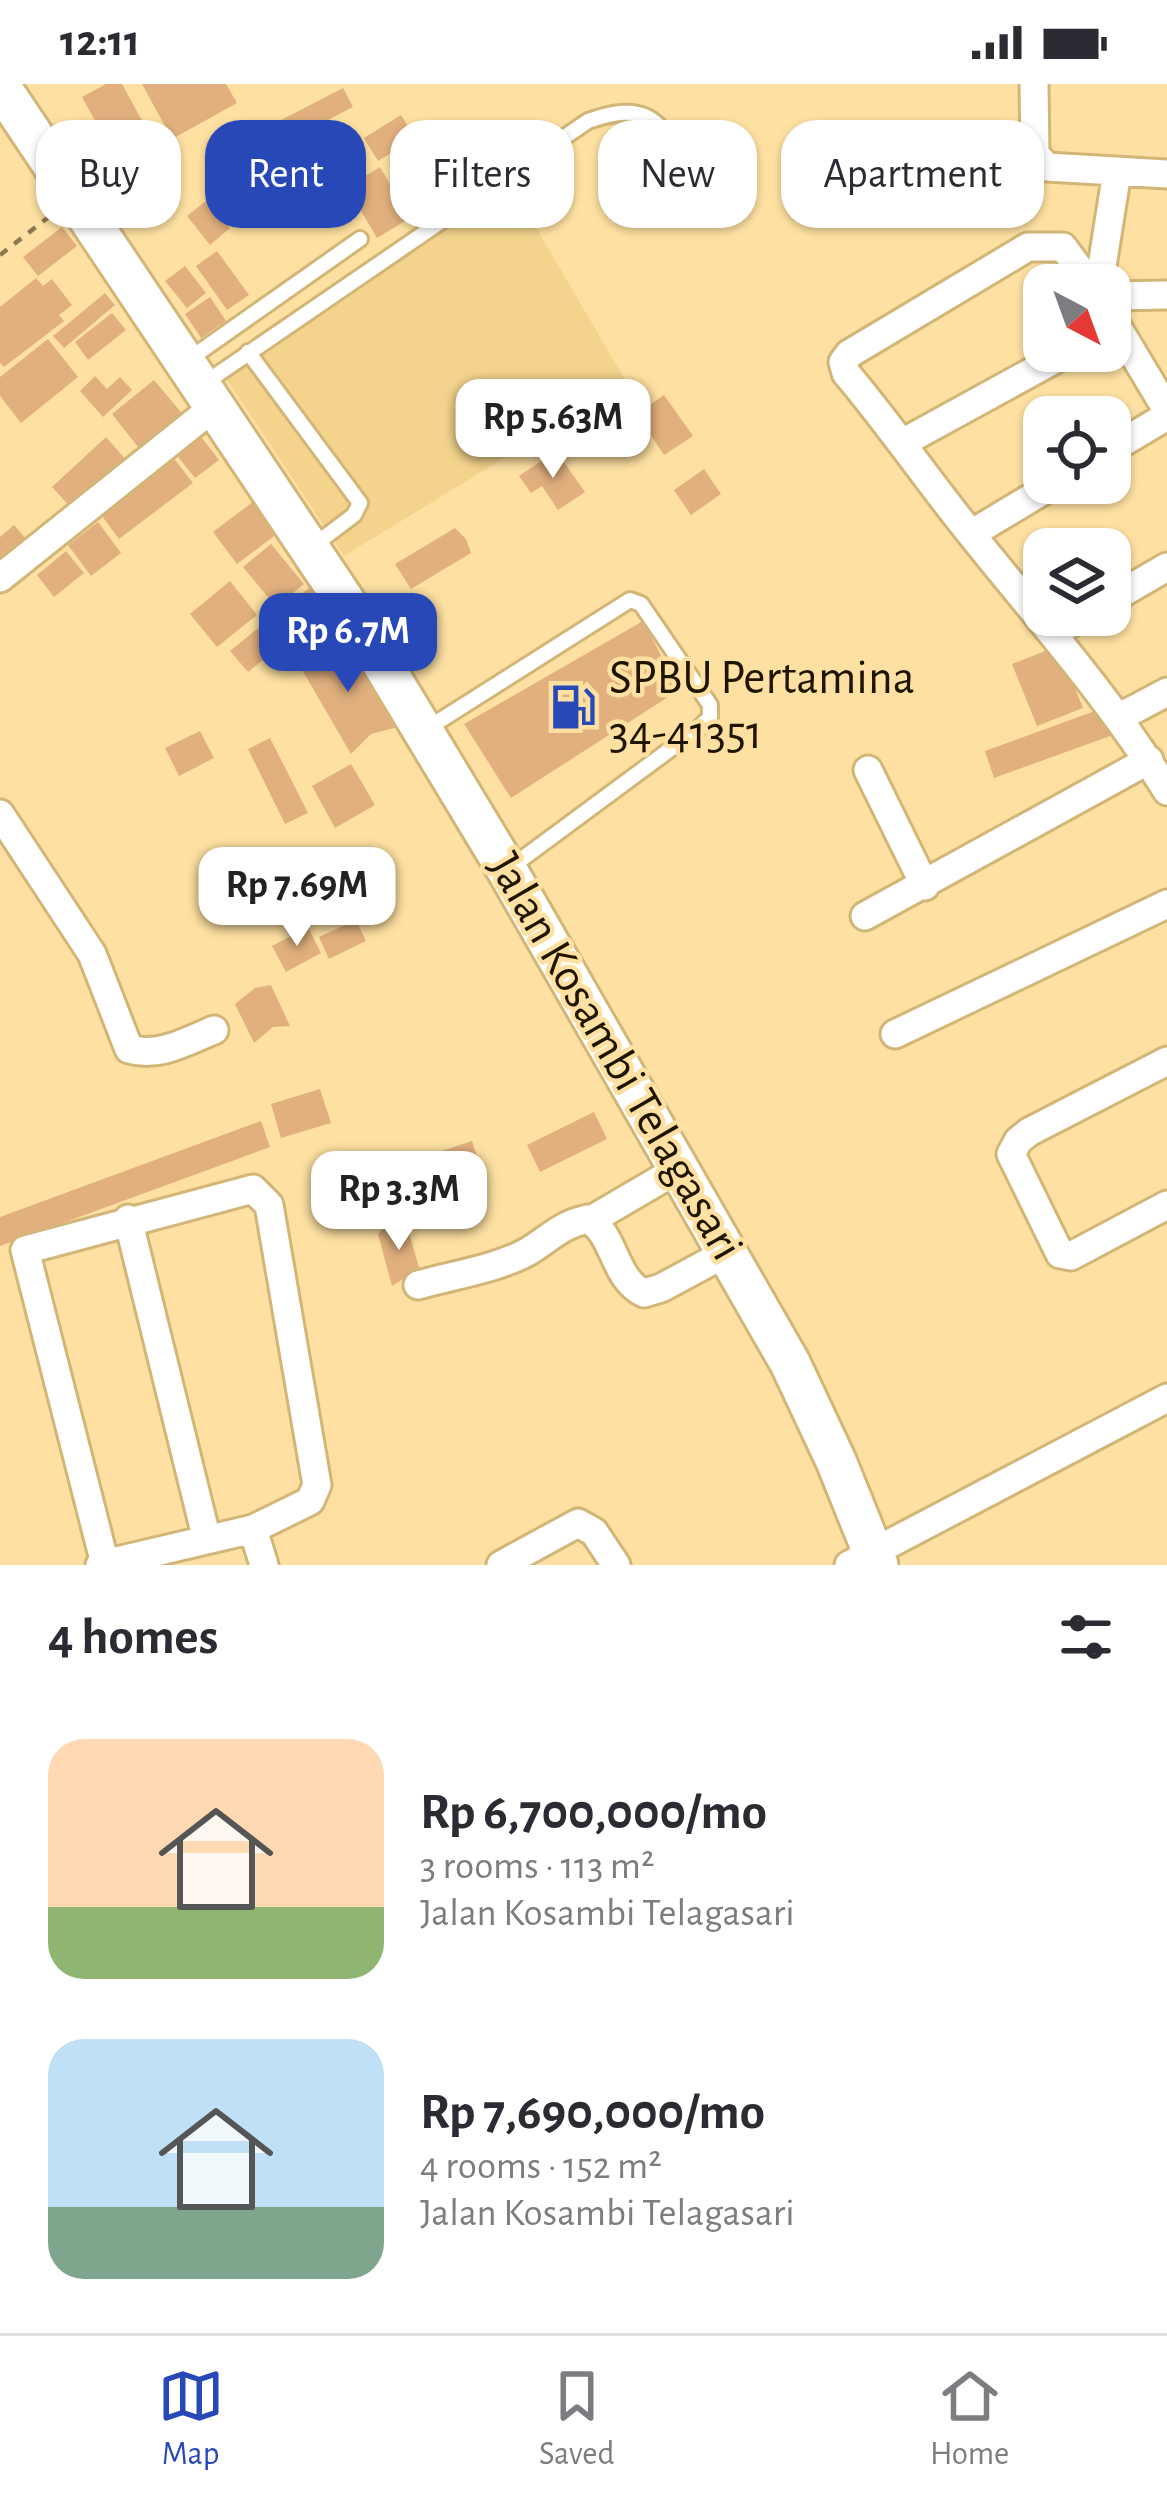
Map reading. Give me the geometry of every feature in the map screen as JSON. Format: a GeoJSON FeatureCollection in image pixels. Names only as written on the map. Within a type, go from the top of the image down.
{"type":"FeatureCollection","features":[{"type":"Feature","properties":{"kind":"main road","name":"Jalan Kosambi Telagasari"},"geometry":{"type":"LineString","coordinates":[[0,86],[36,141]]}},
{"type":"Feature","properties":{"kind":"main road","name":"Jalan Kosambi Telagasari"},"geometry":{"type":"LineString","coordinates":[[94,228],[310,549],[424,730],[680,1168],[790,1363],[867,1561]]}},
{"type":"Feature","properties":{"kind":"street"},"geometry":{"type":"LineString","coordinates":[[1034,84],[1039,162],[1047,167],[1167,173]]}},
{"type":"Feature","properties":{"kind":"street"},"geometry":{"type":"LineString","coordinates":[[1099,264],[1117,172]]}},
{"type":"Feature","properties":{"kind":"street"},"geometry":{"type":"LineString","coordinates":[[1023,596],[846,373],[843,362],[849,354],[1028,247],[1063,247],[1077,264]]}},
{"type":"Feature","properties":{"kind":"street"},"geometry":{"type":"LineString","coordinates":[[1131,296],[1167,296]]}},
{"type":"Feature","properties":{"kind":"street"},"geometry":{"type":"LineString","coordinates":[[1131,354],[1167,413],[1131,437]]}},
{"type":"Feature","properties":{"kind":"street"},"geometry":{"type":"LineString","coordinates":[[904,442],[1032,372]]}},
{"type":"Feature","properties":{"kind":"street"},"geometry":{"type":"LineString","coordinates":[[0,578],[199,386]]}},
{"type":"Feature","properties":{"kind":"street"},"geometry":{"type":"LineString","coordinates":[[971,534],[1023,503]]}},
{"type":"Feature","properties":{"kind":"street"},"geometry":{"type":"LineString","coordinates":[[1131,588],[1167,567]]}},
{"type":"Feature","properties":{"kind":"street"},"geometry":{"type":"LineString","coordinates":[[1056,636],[1167,790]]}},
{"type":"Feature","properties":{"kind":"street"},"geometry":{"type":"LineString","coordinates":[[1118,718],[1167,692]]}},
{"type":"Feature","properties":{"kind":"street"},"geometry":{"type":"LineString","coordinates":[[865,916],[1148,760]]}},
{"type":"Feature","properties":{"kind":"street"},"geometry":{"type":"LineString","coordinates":[[868,770],[925,886]]}},
{"type":"Feature","properties":{"kind":"street"},"geometry":{"type":"LineString","coordinates":[[0,814],[92,954],[129,1049],[158,1052],[214,1030]]}},
{"type":"Feature","properties":{"kind":"street"},"geometry":{"type":"LineString","coordinates":[[895,1034],[1167,904]]}},
{"type":"Feature","properties":{"kind":"street"},"geometry":{"type":"LineString","coordinates":[[1167,1061],[1029,1132],[1011,1154],[1060,1254],[1071,1256],[1167,1205]]}},
{"type":"Feature","properties":{"kind":"street"},"geometry":{"type":"LineString","coordinates":[[418,1286],[530,1250],[571,1222],[593,1220],[680,1168]]}},
{"type":"Feature","properties":{"kind":"street"},"geometry":{"type":"LineString","coordinates":[[253,1189],[269,1205],[317,1485],[310,1501],[253,1529],[102,1564],[12,1255],[128,1220],[253,1189]]}},
{"type":"Feature","properties":{"kind":"street"},"geometry":{"type":"LineString","coordinates":[[128,1220],[207,1540]]}},
{"type":"Feature","properties":{"kind":"street"},"geometry":{"type":"LineString","coordinates":[[593,1220],[630,1286],[644,1293],[728,1252]]}},
{"type":"Feature","properties":{"kind":"street"},"geometry":{"type":"LineString","coordinates":[[867,1561],[1165,1407]]}},
{"type":"Feature","properties":{"kind":"street"},"geometry":{"type":"LineString","coordinates":[[501,1565],[578,1523],[594,1532],[616,1565]]}},
{"type":"Feature","properties":{"kind":"street"},"geometry":{"type":"LineString","coordinates":[[253,1529],[264,1565]]}},
{"type":"Feature","properties":{"kind":"lane"},"geometry":{"type":"LineString","coordinates":[[199,386],[589,121],[622,109],[642,112],[652,120]]}},
{"type":"Feature","properties":{"kind":"lane"},"geometry":{"type":"LineString","coordinates":[[199,386],[360,239]]}},
{"type":"Feature","properties":{"kind":"lane"},"geometry":{"type":"LineString","coordinates":[[248,352],[360,503],[354,515],[310,549]]}},
{"type":"Feature","properties":{"kind":"lane"},"geometry":{"type":"LineString","coordinates":[[424,730],[631,600],[640,604],[710,705],[710,717],[699,728],[507,870]]}},
{"type":"Feature","properties":{"kind":"path"},"geometry":{"type":"LineString","coordinates":[[0,255],[36,226]]}},
{"type":"Feature","properties":{"kind":"shaded area"},"geometry":{"type":"Polygon","coordinates":[[[418,228],[536,228],[627,383],[344,556],[219,368],[418,228]]]}},
{"type":"Feature","properties":{"kind":"building"},"geometry":{"type":"Polygon","coordinates":[[[106,84],[122,84],[142,120],[95,120],[82,97],[106,84]]]}},
{"type":"Feature","properties":{"kind":"building"},"geometry":{"type":"Polygon","coordinates":[[[142,84],[226,84],[237,103],[181,134],[181,120],[162,120],[142,84]]]}},
{"type":"Feature","properties":{"kind":"building"},"geometry":{"type":"Polygon","coordinates":[[[343,88],[353,107],[328,120],[281,120],[343,88]]]}},
{"type":"Feature","properties":{"kind":"building"},"geometry":{"type":"Polygon","coordinates":[[[390,122],[390,154],[378,161],[366,137],[390,122]]]}},
{"type":"Feature","properties":{"kind":"building"},"geometry":{"type":"Polygon","coordinates":[[[380,167],[390,184],[394,228],[377,238],[366,219],[366,175],[380,167]]]}},
{"type":"Feature","properties":{"kind":"building"},"geometry":{"type":"Polygon","coordinates":[[[205,202],[205,228],[230,228],[210,245],[187,216],[205,202]]]}},
{"type":"Feature","properties":{"kind":"building"},"geometry":{"type":"Polygon","coordinates":[[[61,228],[77,246],[38,276],[23,257],[61,228]]]}},
{"type":"Feature","properties":{"kind":"building"},"geometry":{"type":"Polygon","coordinates":[[[217,251],[249,295],[227,310],[196,266],[217,251]]]}},
{"type":"Feature","properties":{"kind":"building"},"geometry":{"type":"Polygon","coordinates":[[[185,266],[206,293],[187,308],[165,281],[185,266]]]}},
{"type":"Feature","properties":{"kind":"building"},"geometry":{"type":"Polygon","coordinates":[[[36,278],[43,286],[52,279],[72,305],[59,315],[64,321],[4,367],[0,363],[0,307],[36,278]]]}},
{"type":"Feature","properties":{"kind":"building"},"geometry":{"type":"Polygon","coordinates":[[[105,293],[115,305],[64,348],[53,336],[105,293]]]}},
{"type":"Feature","properties":{"kind":"building"},"geometry":{"type":"Polygon","coordinates":[[[210,297],[226,321],[201,338],[185,314],[210,297]]]}},
{"type":"Feature","properties":{"kind":"building"},"geometry":{"type":"Polygon","coordinates":[[[112,313],[126,330],[88,360],[75,342],[112,313]]]}},
{"type":"Feature","properties":{"kind":"building"},"geometry":{"type":"Polygon","coordinates":[[[48,339],[78,377],[21,423],[0,396],[0,377],[48,339]]]}},
{"type":"Feature","properties":{"kind":"building"},"geometry":{"type":"Polygon","coordinates":[[[95,376],[107,389],[120,377],[132,390],[103,417],[80,391],[95,376]]]}},
{"type":"Feature","properties":{"kind":"building"},"geometry":{"type":"Polygon","coordinates":[[[154,380],[185,417],[142,452],[112,414],[154,380]]]}},
{"type":"Feature","properties":{"kind":"building"},"geometry":{"type":"Polygon","coordinates":[[[664,395],[693,436],[664,455],[648,431],[639,437],[627,420],[664,395]]]}},
{"type":"Feature","properties":{"kind":"building"},"geometry":{"type":"Polygon","coordinates":[[[195,429],[219,460],[195,478],[171,448],[195,429]]]}},
{"type":"Feature","properties":{"kind":"building"},"geometry":{"type":"Polygon","coordinates":[[[106,437],[127,461],[73,510],[52,487],[106,437]]]}},
{"type":"Feature","properties":{"kind":"building"},"geometry":{"type":"Polygon","coordinates":[[[556,451],[585,492],[558,510],[542,486],[531,493],[519,476],[556,451]]]}},
{"type":"Feature","properties":{"kind":"building"},"geometry":{"type":"Polygon","coordinates":[[[169,452],[193,483],[119,539],[96,508],[169,452]]]}},
{"type":"Feature","properties":{"kind":"building"},"geometry":{"type":"Polygon","coordinates":[[[704,469],[721,494],[691,515],[674,490],[704,469]]]}},
{"type":"Feature","properties":{"kind":"building"},"geometry":{"type":"Polygon","coordinates":[[[254,501],[278,533],[237,564],[213,532],[254,501]]]}},
{"type":"Feature","properties":{"kind":"building"},"geometry":{"type":"Polygon","coordinates":[[[98,522],[121,553],[91,576],[68,545],[98,522]]]}},
{"type":"Feature","properties":{"kind":"building"},"geometry":{"type":"Polygon","coordinates":[[[14,525],[33,547],[0,575],[0,537],[14,525]]]}},
{"type":"Feature","properties":{"kind":"building"},"geometry":{"type":"Polygon","coordinates":[[[455,528],[471,553],[411,589],[395,564],[455,528]]]}},
{"type":"Feature","properties":{"kind":"building"},"geometry":{"type":"Polygon","coordinates":[[[271,544],[304,584],[276,607],[243,567],[271,544]]]}},
{"type":"Feature","properties":{"kind":"building"},"geometry":{"type":"Polygon","coordinates":[[[66,551],[84,573],[54,597],[37,575],[66,551]]]}},
{"type":"Feature","properties":{"kind":"building"},"geometry":{"type":"Polygon","coordinates":[[[230,581],[257,615],[217,647],[190,614],[230,581]]]}},
{"type":"Feature","properties":{"kind":"building"},"geometry":{"type":"Polygon","coordinates":[[[311,587],[331,615],[291,643],[271,615],[311,587]]]}},
{"type":"Feature","properties":{"kind":"building"},"geometry":{"type":"Polygon","coordinates":[[[268,620],[285,642],[248,672],[230,651],[268,620]]]}},
{"type":"Feature","properties":{"kind":"building","name":"SPBU Pertamina 34-41351"},"geometry":{"type":"Polygon","coordinates":[[[643,621],[679,690],[511,798],[464,724],[643,621]]]}},
{"type":"Feature","properties":{"kind":"building"},"geometry":{"type":"Polygon","coordinates":[[[347,641],[398,727],[371,734],[351,754],[301,668],[347,641]]]}},
{"type":"Feature","properties":{"kind":"building"},"geometry":{"type":"Polygon","coordinates":[[[1058,646],[1083,708],[1037,726],[1012,664],[1058,646]]]}},
{"type":"Feature","properties":{"kind":"building"},"geometry":{"type":"Polygon","coordinates":[[[1103,708],[1113,735],[994,778],[985,751],[1103,708]]]}},
{"type":"Feature","properties":{"kind":"building"},"geometry":{"type":"Polygon","coordinates":[[[200,731],[214,758],[179,776],[165,748],[200,731]]]}},
{"type":"Feature","properties":{"kind":"building"},"geometry":{"type":"Polygon","coordinates":[[[270,738],[308,813],[285,824],[248,749],[270,738]]]}},
{"type":"Feature","properties":{"kind":"building"},"geometry":{"type":"Polygon","coordinates":[[[351,764],[375,805],[335,828],[312,786],[351,764]]]}},
{"type":"Feature","properties":{"kind":"building"},"geometry":{"type":"Polygon","coordinates":[[[356,920],[366,941],[329,959],[319,937],[356,920]]]}},
{"type":"Feature","properties":{"kind":"building"},"geometry":{"type":"Polygon","coordinates":[[[308,927],[321,953],[286,972],[272,946],[308,927]]]}},
{"type":"Feature","properties":{"kind":"building"},"geometry":{"type":"Polygon","coordinates":[[[271,985],[290,1026],[273,1027],[254,1043],[235,1004],[255,988],[271,985]]]}},
{"type":"Feature","properties":{"kind":"building"},"geometry":{"type":"Polygon","coordinates":[[[320,1089],[331,1123],[281,1138],[271,1104],[320,1089]]]}},
{"type":"Feature","properties":{"kind":"building"},"geometry":{"type":"Polygon","coordinates":[[[594,1112],[607,1139],[540,1172],[527,1145],[594,1112]]]}},
{"type":"Feature","properties":{"kind":"building"},"geometry":{"type":"Polygon","coordinates":[[[261,1121],[270,1147],[0,1246],[0,1217],[261,1121]]]}},
{"type":"Feature","properties":{"kind":"building"},"geometry":{"type":"Polygon","coordinates":[[[472,1141],[481,1169],[446,1181],[436,1153],[472,1141]]]}},
{"type":"Feature","properties":{"kind":"building"},"geometry":{"type":"Polygon","coordinates":[[[391,1221],[407,1226],[422,1278],[408,1276],[392,1286],[378,1234],[391,1221]]]}},
{"type":"Feature","properties":{"kind":"place","name":"SPBU Pertamina 34-41351"},"geometry":{"type":"Point","coordinates":[573,707]}}]}
